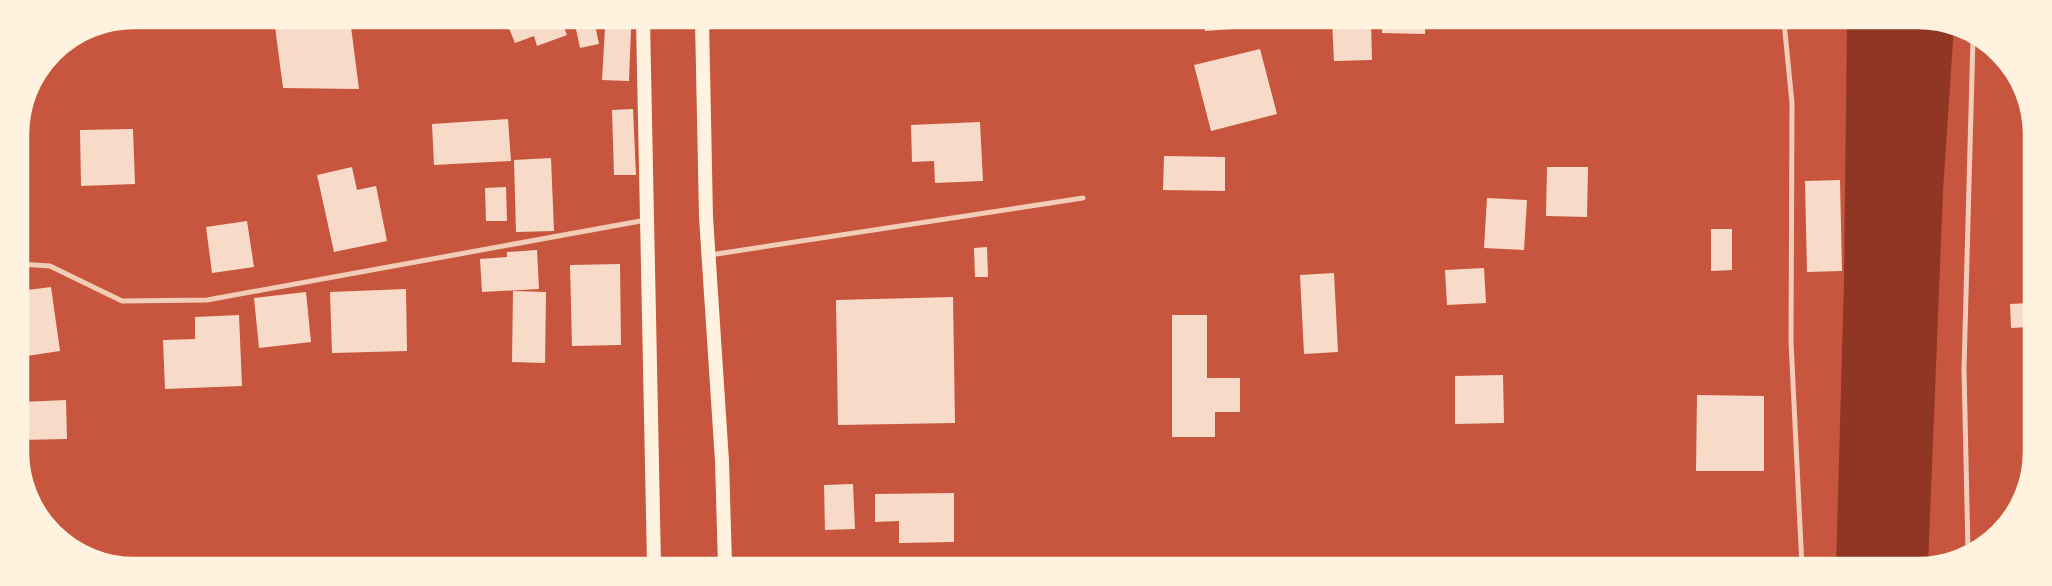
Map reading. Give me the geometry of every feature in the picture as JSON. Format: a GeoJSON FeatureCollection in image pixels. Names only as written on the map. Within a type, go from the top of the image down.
{"type":"FeatureCollection","features":[{"type":"Feature","properties":{"kind":"highway"},"geometry":{"type":"LineString","coordinates":[[643,28],[654,559]]}},
{"type":"Feature","properties":{"kind":"highway"},"geometry":{"type":"LineString","coordinates":[[702,28],[709,256],[722,461],[725,559]]}},
{"type":"Feature","properties":{"kind":"street"},"geometry":{"type":"LineString","coordinates":[[1785,28],[1792,103],[1791,342],[1802,558]]}},
{"type":"Feature","properties":{"kind":"street"},"geometry":{"type":"LineString","coordinates":[[1968,546],[1964,369],[1973,43]]}},
{"type":"Feature","properties":{"kind":"street"},"geometry":{"type":"LineString","coordinates":[[709,256],[1083,198]]}},
{"type":"Feature","properties":{"kind":"street"},"geometry":{"type":"LineString","coordinates":[[28,265],[50,266],[122,301],[207,300],[646,220]]}},
{"type":"Feature","properties":{"kind":"shaded area"},"geometry":{"type":"Polygon","coordinates":[[[1847,28],[1932,28],[1953,34],[1943,191],[1928,558],[1836,558],[1844,280],[1847,28]]]}},
{"type":"Feature","properties":{"kind":"building"},"geometry":{"type":"Polygon","coordinates":[[[275,28],[351,28],[359,89],[283,88],[275,28]]]}},
{"type":"Feature","properties":{"kind":"building"},"geometry":{"type":"Polygon","coordinates":[[[509,28],[564,28],[567,35],[537,46],[534,36],[515,43],[509,28]]]}},
{"type":"Feature","properties":{"kind":"building"},"geometry":{"type":"Polygon","coordinates":[[[576,28],[596,28],[599,44],[580,48],[576,28]]]}},
{"type":"Feature","properties":{"kind":"building"},"geometry":{"type":"Polygon","coordinates":[[[605,28],[631,29],[629,81],[602,80],[605,28]]]}},
{"type":"Feature","properties":{"kind":"building"},"geometry":{"type":"Polygon","coordinates":[[[1205,28],[1247,28],[1205,31],[1205,28]]]}},
{"type":"Feature","properties":{"kind":"building"},"geometry":{"type":"Polygon","coordinates":[[[1332,28],[1371,28],[1372,60],[1334,61],[1332,28]]]}},
{"type":"Feature","properties":{"kind":"building"},"geometry":{"type":"Polygon","coordinates":[[[1382,28],[1425,28],[1425,34],[1382,33],[1382,28]]]}},
{"type":"Feature","properties":{"kind":"building"},"geometry":{"type":"Polygon","coordinates":[[[1260,49],[1277,114],[1211,131],[1194,65],[1260,49]]]}},
{"type":"Feature","properties":{"kind":"building"},"geometry":{"type":"Polygon","coordinates":[[[633,109],[636,175],[614,175],[612,110],[633,109]]]}},
{"type":"Feature","properties":{"kind":"building"},"geometry":{"type":"Polygon","coordinates":[[[508,119],[511,161],[434,165],[432,124],[508,119]]]}},
{"type":"Feature","properties":{"kind":"building"},"geometry":{"type":"Polygon","coordinates":[[[980,122],[983,181],[935,183],[934,161],[912,162],[911,125],[980,122]]]}},
{"type":"Feature","properties":{"kind":"building"},"geometry":{"type":"Polygon","coordinates":[[[133,129],[135,184],[81,186],[80,130],[133,129]]]}},
{"type":"Feature","properties":{"kind":"building"},"geometry":{"type":"Polygon","coordinates":[[[1164,156],[1225,157],[1225,191],[1163,190],[1164,156]]]}},
{"type":"Feature","properties":{"kind":"building"},"geometry":{"type":"Polygon","coordinates":[[[551,158],[554,231],[516,232],[514,160],[551,158]]]}},
{"type":"Feature","properties":{"kind":"building"},"geometry":{"type":"Polygon","coordinates":[[[352,167],[357,190],[376,186],[387,241],[334,252],[317,175],[352,167]]]}},
{"type":"Feature","properties":{"kind":"building"},"geometry":{"type":"Polygon","coordinates":[[[1547,167],[1588,167],[1587,217],[1546,216],[1547,167]]]}},
{"type":"Feature","properties":{"kind":"building"},"geometry":{"type":"Polygon","coordinates":[[[1840,180],[1842,271],[1807,272],[1805,181],[1840,180]]]}},
{"type":"Feature","properties":{"kind":"building"},"geometry":{"type":"Polygon","coordinates":[[[506,187],[507,221],[486,221],[485,188],[506,187]]]}},
{"type":"Feature","properties":{"kind":"building"},"geometry":{"type":"Polygon","coordinates":[[[1487,198],[1527,200],[1524,250],[1484,248],[1487,198]]]}},
{"type":"Feature","properties":{"kind":"building"},"geometry":{"type":"Polygon","coordinates":[[[247,221],[254,267],[212,273],[206,227],[247,221]]]}},
{"type":"Feature","properties":{"kind":"building"},"geometry":{"type":"Polygon","coordinates":[[[1711,229],[1732,229],[1732,270],[1711,271],[1711,229]]]}},
{"type":"Feature","properties":{"kind":"building"},"geometry":{"type":"Polygon","coordinates":[[[987,247],[988,277],[975,277],[974,248],[987,247]]]}},
{"type":"Feature","properties":{"kind":"building"},"geometry":{"type":"Polygon","coordinates":[[[537,250],[539,289],[482,292],[480,259],[507,257],[507,252],[537,250]]]}},
{"type":"Feature","properties":{"kind":"building"},"geometry":{"type":"Polygon","coordinates":[[[620,264],[621,345],[572,346],[570,265],[620,264]]]}},
{"type":"Feature","properties":{"kind":"building"},"geometry":{"type":"Polygon","coordinates":[[[1484,268],[1486,303],[1447,305],[1445,270],[1484,268]]]}},
{"type":"Feature","properties":{"kind":"building"},"geometry":{"type":"Polygon","coordinates":[[[1334,273],[1338,352],[1304,354],[1300,275],[1334,273]]]}},
{"type":"Feature","properties":{"kind":"building"},"geometry":{"type":"Polygon","coordinates":[[[51,287],[60,351],[28,356],[28,290],[51,287]]]}},
{"type":"Feature","properties":{"kind":"building"},"geometry":{"type":"Polygon","coordinates":[[[406,289],[407,351],[332,353],[330,292],[406,289]]]}},
{"type":"Feature","properties":{"kind":"building"},"geometry":{"type":"Polygon","coordinates":[[[513,291],[546,292],[545,363],[512,362],[513,291]]]}},
{"type":"Feature","properties":{"kind":"building"},"geometry":{"type":"Polygon","coordinates":[[[306,292],[311,342],[259,348],[254,298],[306,292]]]}},
{"type":"Feature","properties":{"kind":"building"},"geometry":{"type":"Polygon","coordinates":[[[953,297],[955,423],[838,425],[836,300],[953,297]]]}},
{"type":"Feature","properties":{"kind":"building"},"geometry":{"type":"Polygon","coordinates":[[[2024,303],[2024,327],[2011,328],[2010,304],[2024,303]]]}},
{"type":"Feature","properties":{"kind":"building"},"geometry":{"type":"Polygon","coordinates":[[[239,315],[242,386],[165,389],[163,340],[195,339],[195,317],[239,315]]]}},
{"type":"Feature","properties":{"kind":"building"},"geometry":{"type":"Polygon","coordinates":[[[1172,315],[1207,315],[1207,378],[1240,378],[1240,412],[1215,412],[1215,437],[1172,437],[1172,315]]]}},
{"type":"Feature","properties":{"kind":"building"},"geometry":{"type":"Polygon","coordinates":[[[1503,375],[1504,423],[1455,424],[1455,376],[1503,375]]]}},
{"type":"Feature","properties":{"kind":"building"},"geometry":{"type":"Polygon","coordinates":[[[1697,395],[1764,396],[1764,471],[1696,471],[1697,395]]]}},
{"type":"Feature","properties":{"kind":"building"},"geometry":{"type":"Polygon","coordinates":[[[66,400],[67,439],[28,440],[28,402],[66,400]]]}},
{"type":"Feature","properties":{"kind":"building"},"geometry":{"type":"Polygon","coordinates":[[[853,484],[855,529],[825,530],[824,485],[853,484]]]}},
{"type":"Feature","properties":{"kind":"building"},"geometry":{"type":"Polygon","coordinates":[[[954,493],[954,542],[899,543],[899,521],[875,522],[875,494],[954,493]]]}}]}
